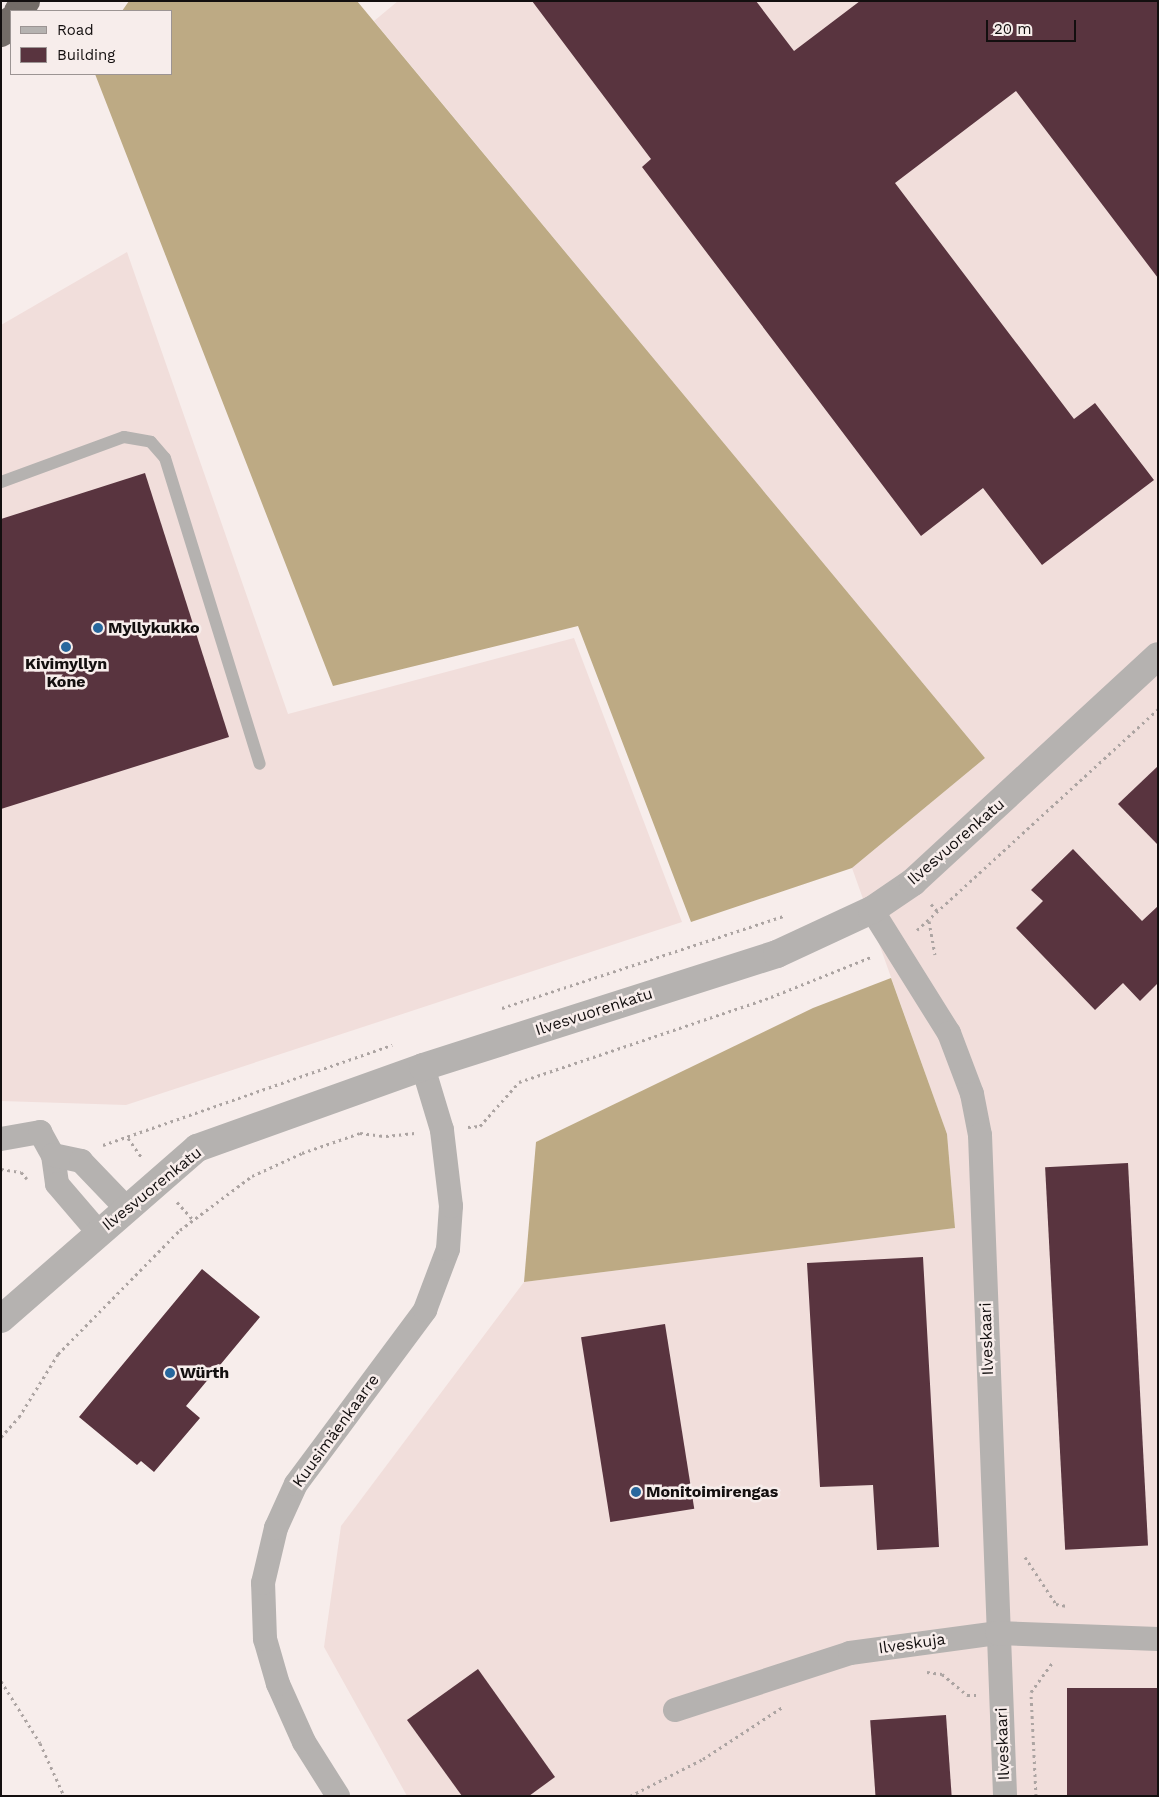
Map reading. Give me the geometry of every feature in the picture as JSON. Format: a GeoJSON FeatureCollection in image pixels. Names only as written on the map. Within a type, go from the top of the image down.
{"type":"FeatureCollection","features":[{"type":"Feature","properties":{"kind":"highway"},"geometry":{"type":"LineString","coordinates":[[1,33],[10,21]]}},
{"type":"Feature","properties":{"kind":"street","name":"Ilvesvuorenkatu"},"geometry":{"type":"LineString","coordinates":[[1,1319],[197,1148],[422,1067],[777,954],[872,910],[913,882],[1158,656]]}},
{"type":"Feature","properties":{"kind":"street","name":"Ilveskaari"},"geometry":{"type":"LineString","coordinates":[[872,910],[897,944],[961,1059],[980,1136],[997,1633],[1005,1796]]}},
{"type":"Feature","properties":{"kind":"street","name":"Kuusimäenkaarre"},"geometry":{"type":"LineString","coordinates":[[338,1796],[304,1742],[278,1684],[265,1639],[263,1583],[276,1528],[296,1484],[425,1310],[448,1249],[451,1206],[442,1130],[422,1067]]}},
{"type":"Feature","properties":{"kind":"street"},"geometry":{"type":"LineString","coordinates":[[1,1139],[40,1132],[54,1155],[58,1184],[98,1233]]}},
{"type":"Feature","properties":{"kind":"street"},"geometry":{"type":"LineString","coordinates":[[54,1155],[81,1161],[126,1208]]}},
{"type":"Feature","properties":{"kind":"street","name":"Ilveskuja"},"geometry":{"type":"LineString","coordinates":[[675,1710],[850,1653],[997,1633],[1158,1639]]}},
{"type":"Feature","properties":{"kind":"lane"},"geometry":{"type":"LineString","coordinates":[[1,482],[124,437],[152,442],[165,458],[260,764]]}},
{"type":"Feature","properties":{"kind":"path"},"geometry":{"type":"LineString","coordinates":[[1,1437],[19,1418],[58,1354],[180,1230],[252,1176],[360,1133],[386,1136],[480,1126],[519,1082],[771,998],[897,944],[939,913],[1158,709]]}},
{"type":"Feature","properties":{"kind":"path"},"geometry":{"type":"LineString","coordinates":[[494,1011],[786,916]]}},
{"type":"Feature","properties":{"kind":"path"},"geometry":{"type":"LineString","coordinates":[[81,1161],[102,1146],[400,1042]]}},
{"type":"Feature","properties":{"kind":"path"},"geometry":{"type":"LineString","coordinates":[[1,1169],[21,1172],[44,1196],[58,1184]]}},
{"type":"Feature","properties":{"kind":"path"},"geometry":{"type":"LineString","coordinates":[[1036,1796],[1031,1692],[1053,1665],[1056,1604]]}},
{"type":"Feature","properties":{"kind":"path"},"geometry":{"type":"LineString","coordinates":[[922,1671],[942,1674],[967,1695],[1031,1692]]}},
{"type":"Feature","properties":{"kind":"path"},"geometry":{"type":"LineString","coordinates":[[1,1681],[40,1744],[64,1796]]}},
{"type":"Feature","properties":{"kind":"path"},"geometry":{"type":"LineString","coordinates":[[630,1796],[703,1759],[750,1725],[787,1704]]}},
{"type":"Feature","properties":{"kind":"shaded area"},"geometry":{"type":"Polygon","coordinates":[[[129,1],[357,1],[985,758],[852,868],[691,922],[578,626],[333,686],[95,75],[172,75],[172,10],[123,10],[129,1]]]}},
{"type":"Feature","properties":{"kind":"shaded area"},"geometry":{"type":"Polygon","coordinates":[[[398,1],[1158,1],[1158,1796],[407,1796],[324,1647],[341,1526],[524,1282],[955,1228],[947,1134],[852,868],[985,758],[374,21],[398,1]]]}},
{"type":"Feature","properties":{"kind":"shaded area"},"geometry":{"type":"Polygon","coordinates":[[[127,252],[288,714],[574,638],[682,922],[126,1105],[1,1101],[1,325],[127,252]]]}},
{"type":"Feature","properties":{"kind":"shaded area"},"geometry":{"type":"Polygon","coordinates":[[[891,978],[947,1134],[955,1228],[524,1282],[536,1142],[813,1008],[891,978]]]}},
{"type":"Feature","properties":{"kind":"building"},"geometry":{"type":"Polygon","coordinates":[[[532,1],[756,1],[794,51],[860,1],[1158,1],[1158,278],[1016,91],[895,183],[1074,419],[1095,403],[1154,480],[1042,565],[983,488],[921,536],[642,167],[651,159],[532,1]]]}},
{"type":"Feature","properties":{"kind":"building","name":"Myllykukko"},"geometry":{"type":"Polygon","coordinates":[[[145,473],[229,737],[1,809],[1,519],[145,473]]]}},
{"type":"Feature","properties":{"kind":"building"},"geometry":{"type":"Polygon","coordinates":[[[1158,766],[1158,845],[1118,804],[1158,766]]]}},
{"type":"Feature","properties":{"kind":"building"},"geometry":{"type":"Polygon","coordinates":[[[1073,849],[1142,921],[1158,906],[1158,983],[1140,1001],[1123,983],[1095,1010],[1016,928],[1043,901],[1031,890],[1073,849]]]}},
{"type":"Feature","properties":{"kind":"building"},"geometry":{"type":"Polygon","coordinates":[[[1128,1163],[1148,1545],[1065,1550],[1045,1167],[1128,1163]]]}},
{"type":"Feature","properties":{"kind":"building"},"geometry":{"type":"Polygon","coordinates":[[[923,1257],[939,1547],[877,1550],[873,1485],[820,1487],[807,1263],[923,1257]]]}},
{"type":"Feature","properties":{"kind":"building"},"geometry":{"type":"Polygon","coordinates":[[[202,1269],[260,1317],[186,1406],[200,1418],[154,1472],[141,1461],[137,1465],[79,1417],[202,1269]]]}},
{"type":"Feature","properties":{"kind":"building"},"geometry":{"type":"Polygon","coordinates":[[[665,1324],[694,1509],[610,1522],[581,1337],[665,1324]]]}},
{"type":"Feature","properties":{"kind":"building"},"geometry":{"type":"Polygon","coordinates":[[[478,1669],[555,1777],[529,1796],[462,1796],[407,1720],[478,1669]]]}},
{"type":"Feature","properties":{"kind":"building"},"geometry":{"type":"Polygon","coordinates":[[[1067,1688],[1158,1688],[1158,1796],[1067,1796],[1067,1688]]]}},
{"type":"Feature","properties":{"kind":"building"},"geometry":{"type":"Polygon","coordinates":[[[946,1715],[952,1796],[875,1796],[870,1720],[946,1715]]]}},
{"type":"Feature","properties":{"kind":"place","name":"Myllykukko"},"geometry":{"type":"Point","coordinates":[98,628]}},
{"type":"Feature","properties":{"kind":"place","name":"Kivimyllyn Kone"},"geometry":{"type":"Point","coordinates":[66,647]}},
{"type":"Feature","properties":{"kind":"place","name":"Würth"},"geometry":{"type":"Point","coordinates":[170,1373]}},
{"type":"Feature","properties":{"kind":"place","name":"Monitoimirengas"},"geometry":{"type":"Point","coordinates":[636,1492]}}]}
